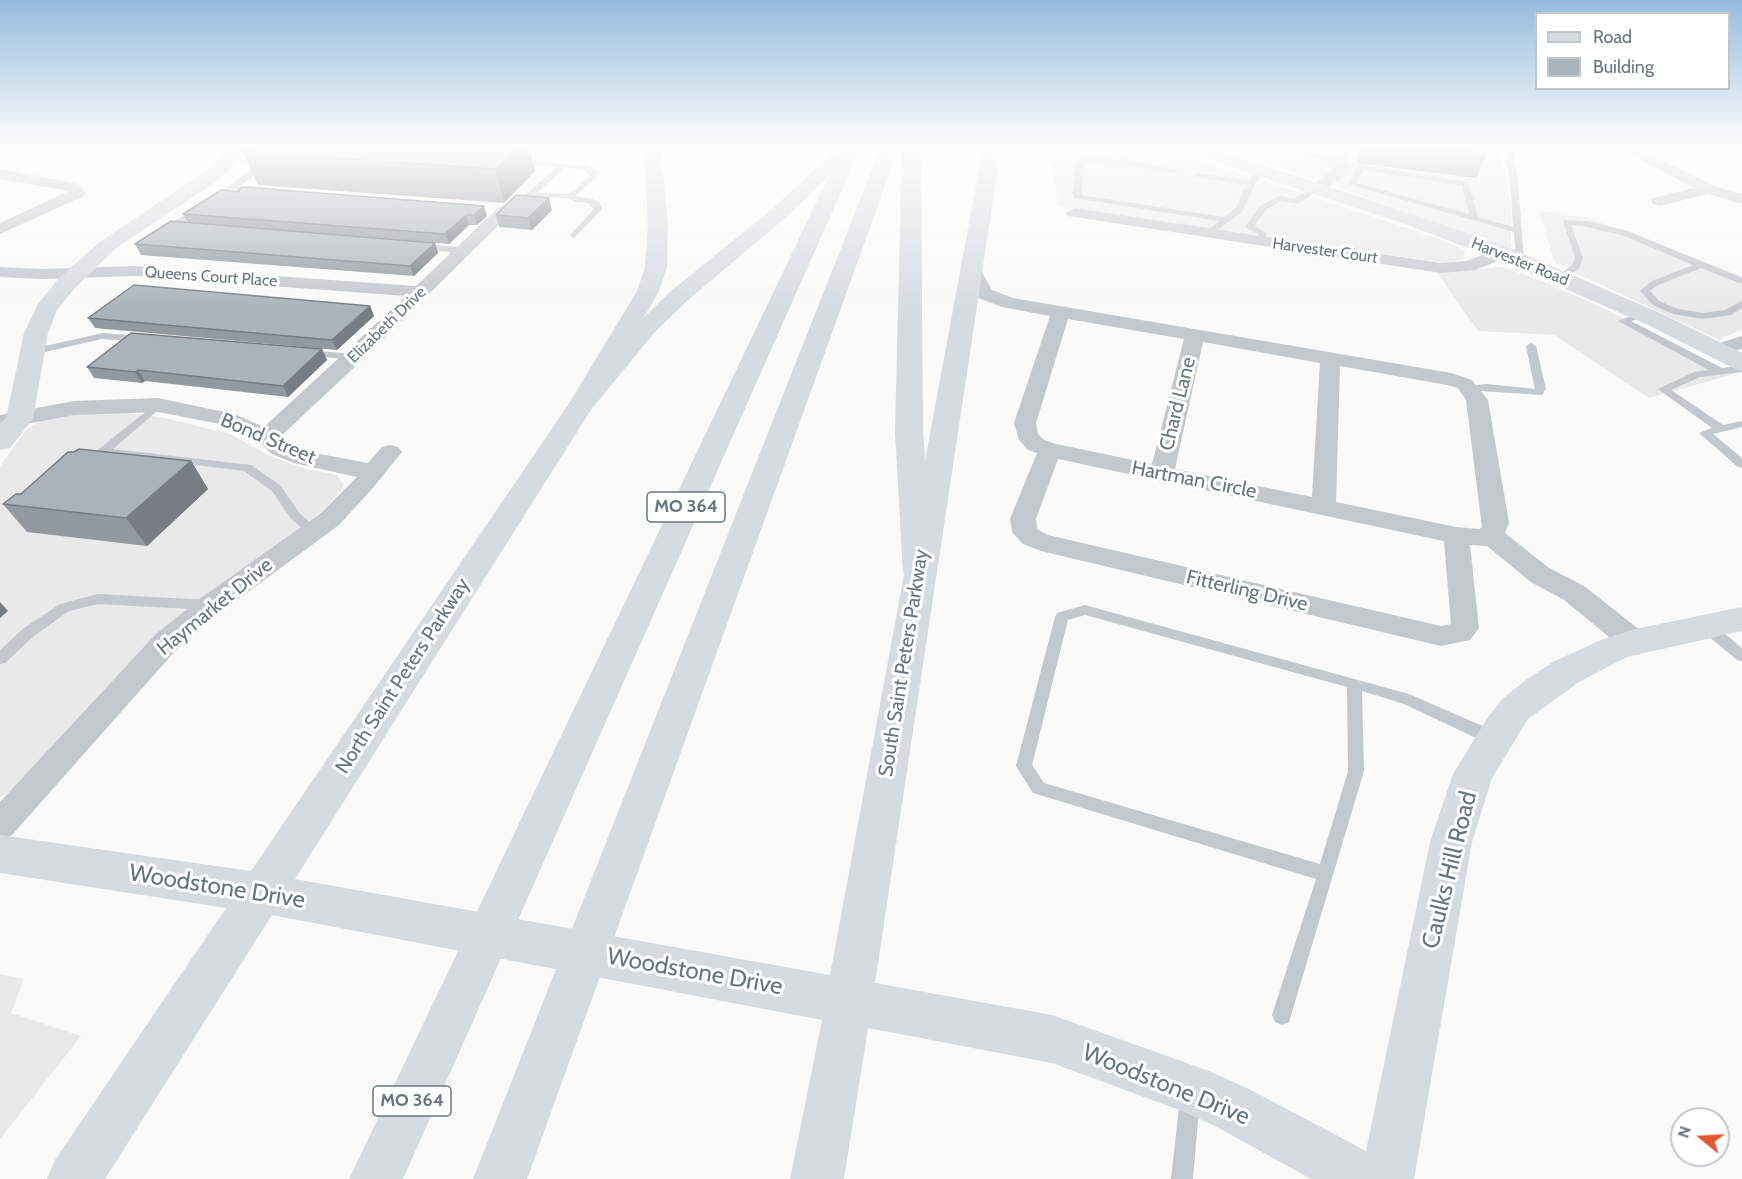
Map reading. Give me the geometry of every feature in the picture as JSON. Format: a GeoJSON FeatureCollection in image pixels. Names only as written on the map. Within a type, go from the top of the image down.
{"type":"FeatureCollection","features":[{"type":"Feature","properties":{"kind":"main road"},"geometry":{"type":"LineString","coordinates":[[0,442],[27,388],[32,352],[46,309],[71,278],[108,245],[171,202]]}},
{"type":"Feature","properties":{"kind":"main road","name":"North Saint Peters Parkway"},"geometry":{"type":"LineString","coordinates":[[74,1179],[581,405],[648,291],[656,267],[658,224],[656,202]]}},
{"type":"Feature","properties":{"kind":"main road"},"geometry":{"type":"LineString","coordinates":[[581,405],[646,328],[670,304],[790,202]]}},
{"type":"Feature","properties":{"kind":"main road","name":"MO 364"},"geometry":{"type":"LineString","coordinates":[[376,1179],[825,202]]}},
{"type":"Feature","properties":{"kind":"main road","name":"MO 364"},"geometry":{"type":"LineString","coordinates":[[500,1179],[869,202]]}},
{"type":"Feature","properties":{"kind":"main road"},"geometry":{"type":"LineString","coordinates":[[912,202],[909,432],[919,572]]}},
{"type":"Feature","properties":{"kind":"main road","name":"South Saint Peters Parkway"},"geometry":{"type":"LineString","coordinates":[[817,1179],[983,202]]}},
{"type":"Feature","properties":{"kind":"main road","name":"Harvester Road"},"geometry":{"type":"LineString","coordinates":[[1356,202],[1511,257],[1658,315],[1727,362]]}},
{"type":"Feature","properties":{"kind":"main road","name":"Caulks Hill Road"},"geometry":{"type":"LineString","coordinates":[[1387,1179],[1451,842],[1473,774],[1495,739],[1515,709],[1566,672],[1625,645],[1742,619]]}},
{"type":"Feature","properties":{"kind":"main road","name":"Woodstone Drive"},"geometry":{"type":"LineString","coordinates":[[0,854],[261,893],[849,1000],[1052,1040],[1191,1089],[1233,1108],[1364,1179]]}},
{"type":"Feature","properties":{"kind":"street"},"geometry":{"type":"LineString","coordinates":[[4,225],[57,202]]}},
{"type":"Feature","properties":{"kind":"street"},"geometry":{"type":"LineString","coordinates":[[481,208],[505,210]]}},
{"type":"Feature","properties":{"kind":"street","name":"Elizabeth Drive"},"geometry":{"type":"LineString","coordinates":[[267,437],[354,357],[505,210]]}},
{"type":"Feature","properties":{"kind":"street","name":"Harvester Court"},"geometry":{"type":"LineString","coordinates":[[1074,213],[1441,268],[1469,266],[1511,257]]}},
{"type":"Feature","properties":{"kind":"street"},"geometry":{"type":"LineString","coordinates":[[972,269],[985,294],[1009,303],[1451,379],[1469,388],[1477,400],[1496,523],[1491,535],[1540,575],[1557,598],[1625,645]]}},
{"type":"Feature","properties":{"kind":"street","name":"Queens Court Place"},"geometry":{"type":"LineString","coordinates":[[0,282],[135,271],[422,292]]}},
{"type":"Feature","properties":{"kind":"street","name":"Queens Court Place"},"geometry":{"type":"LineString","coordinates":[[0,272],[407,306]]}},
{"type":"Feature","properties":{"kind":"street"},"geometry":{"type":"LineString","coordinates":[[962,332],[975,313],[1009,303]]}},
{"type":"Feature","properties":{"kind":"street","name":"Hartman Circle"},"geometry":{"type":"LineString","coordinates":[[1060,312],[1025,423],[1027,435],[1036,445],[1050,450],[1456,535],[1475,538],[1491,535]]}},
{"type":"Feature","properties":{"kind":"street","name":"Chard Lane"},"geometry":{"type":"LineString","coordinates":[[1162,473],[1195,335]]}},
{"type":"Feature","properties":{"kind":"street"},"geometry":{"type":"LineString","coordinates":[[1727,362],[1742,342]]}},
{"type":"Feature","properties":{"kind":"street"},"geometry":{"type":"LineString","coordinates":[[1324,506],[1330,359]]}},
{"type":"Feature","properties":{"kind":"street","name":"Bond Street"},"geometry":{"type":"LineString","coordinates":[[9,420],[74,408],[158,405],[226,418],[267,437],[280,449],[302,458],[346,468],[382,461]]}},
{"type":"Feature","properties":{"kind":"street","name":"Fitterling Drive"},"geometry":{"type":"LineString","coordinates":[[1050,450],[1023,519],[1025,532],[1032,538],[1441,636],[1460,633],[1466,628],[1456,535]]}},
{"type":"Feature","properties":{"kind":"street","name":"Haymarket Drive"},"geometry":{"type":"LineString","coordinates":[[0,825],[166,642],[211,605],[330,519],[382,461]]}},
{"type":"Feature","properties":{"kind":"lane"},"geometry":{"type":"LineString","coordinates":[[201,229],[177,227],[177,224],[212,202]]}},
{"type":"Feature","properties":{"kind":"lane"},"geometry":{"type":"LineString","coordinates":[[505,210],[518,202]]}},
{"type":"Feature","properties":{"kind":"lane"},"geometry":{"type":"LineString","coordinates":[[574,235],[598,208],[592,202]]}},
{"type":"Feature","properties":{"kind":"lane"},"geometry":{"type":"LineString","coordinates":[[1119,202],[1226,220]]}},
{"type":"Feature","properties":{"kind":"lane"},"geometry":{"type":"LineString","coordinates":[[1209,233],[1240,209],[1243,202]]}},
{"type":"Feature","properties":{"kind":"lane"},"geometry":{"type":"LineString","coordinates":[[1260,241],[1263,233],[1249,227],[1264,207],[1273,202]]}},
{"type":"Feature","properties":{"kind":"lane"},"geometry":{"type":"LineString","coordinates":[[1417,202],[1519,231]]}},
{"type":"Feature","properties":{"kind":"lane"},"geometry":{"type":"LineString","coordinates":[[1470,202],[1474,218]]}},
{"type":"Feature","properties":{"kind":"lane"},"geometry":{"type":"LineString","coordinates":[[1511,257],[1519,231],[1516,202]]}},
{"type":"Feature","properties":{"kind":"lane"},"geometry":{"type":"LineString","coordinates":[[1562,278],[1576,266],[1579,258],[1566,222],[1587,224],[1625,233],[1742,281]]}},
{"type":"Feature","properties":{"kind":"lane"},"geometry":{"type":"LineString","coordinates":[[404,246],[464,250]]}},
{"type":"Feature","properties":{"kind":"lane"},"geometry":{"type":"LineString","coordinates":[[1701,265],[1655,283],[1644,291],[1656,303],[1658,315],[1728,313],[1742,304]]}},
{"type":"Feature","properties":{"kind":"lane"},"geometry":{"type":"LineString","coordinates":[[32,352],[102,336],[159,341]]}},
{"type":"Feature","properties":{"kind":"lane"},"geometry":{"type":"LineString","coordinates":[[1469,388],[1487,387],[1538,393],[1541,389],[1531,346]]}},
{"type":"Feature","properties":{"kind":"lane"},"geometry":{"type":"LineString","coordinates":[[297,352],[354,357]]}},
{"type":"Feature","properties":{"kind":"lane"},"geometry":{"type":"LineString","coordinates":[[1721,429],[1663,389],[1727,362],[1742,369]]}},
{"type":"Feature","properties":{"kind":"lane"},"geometry":{"type":"LineString","coordinates":[[158,405],[99,455],[247,468],[276,488],[296,517],[314,531]]}},
{"type":"Feature","properties":{"kind":"lane"},"geometry":{"type":"LineString","coordinates":[[1742,424],[1706,433],[1742,464]]}},
{"type":"Feature","properties":{"kind":"lane"},"geometry":{"type":"LineString","coordinates":[[0,659],[29,632],[65,607],[98,599],[211,605]]}},
{"type":"Feature","properties":{"kind":"lane"},"geometry":{"type":"LineString","coordinates":[[1326,874],[1039,788],[1024,766],[1062,617],[1084,610],[1354,683],[1409,700],[1495,739]]}},
{"type":"Feature","properties":{"kind":"lane"},"geometry":{"type":"LineString","coordinates":[[1707,627],[1742,656]]}},
{"type":"Feature","properties":{"kind":"lane"},"geometry":{"type":"LineString","coordinates":[[1282,1016],[1356,771],[1354,683]]}},
{"type":"Feature","properties":{"kind":"lane"},"geometry":{"type":"LineString","coordinates":[[1182,1179],[1191,1089]]}},
{"type":"Feature","properties":{"kind":"shaded area"},"geometry":{"type":"Polygon","coordinates":[[[1058,202],[1329,202],[1438,238],[1465,250],[1463,260],[1443,263],[1059,206],[1058,202]]]}},
{"type":"Feature","properties":{"kind":"shaded area"},"geometry":{"type":"Polygon","coordinates":[[[1379,202],[1510,202],[1511,248],[1379,202]]]}},
{"type":"Feature","properties":{"kind":"shaded area"},"geometry":{"type":"Polygon","coordinates":[[[1539,211],[1589,218],[1742,276],[1742,329],[1719,340],[1555,263],[1539,211]]]}},
{"type":"Feature","properties":{"kind":"shaded area"},"geometry":{"type":"Polygon","coordinates":[[[1501,267],[1532,277],[1597,305],[1734,374],[1649,398],[1554,335],[1478,331],[1437,273],[1501,267]]]}},
{"type":"Feature","properties":{"kind":"shaded area"},"geometry":{"type":"Polygon","coordinates":[[[117,412],[161,417],[230,434],[270,456],[306,469],[337,475],[344,486],[327,507],[275,548],[12,791],[0,797],[0,466],[26,430],[45,418],[63,414],[117,412]]]}},
{"type":"Feature","properties":{"kind":"shaded area"},"geometry":{"type":"Polygon","coordinates":[[[0,974],[24,979],[11,1013],[81,1036],[0,1139],[0,974]]]}},
{"type":"Feature","properties":{"kind":"building"},"geometry":{"type":"Polygon","coordinates":[[[202,202],[433,202],[484,206],[474,215],[466,215],[445,234],[183,214],[202,202]]]}},
{"type":"Feature","properties":{"kind":"building"},"geometry":{"type":"Polygon","coordinates":[[[509,202],[545,202],[528,218],[496,215],[509,202]]]}},
{"type":"Feature","properties":{"kind":"building"},"geometry":{"type":"Polygon","coordinates":[[[171,221],[435,243],[410,266],[135,244],[171,221]]]}},
{"type":"Feature","properties":{"kind":"building"},"geometry":{"type":"Polygon","coordinates":[[[134,285],[370,306],[332,340],[88,318],[134,285]]]}},
{"type":"Feature","properties":{"kind":"building"},"geometry":{"type":"Polygon","coordinates":[[[131,333],[322,349],[283,386],[138,370],[135,372],[87,367],[131,333]]]}},
{"type":"Feature","properties":{"kind":"building"},"geometry":{"type":"Polygon","coordinates":[[[79,449],[191,461],[126,518],[3,504],[16,494],[21,494],[68,452],[79,449]]]}}]}
